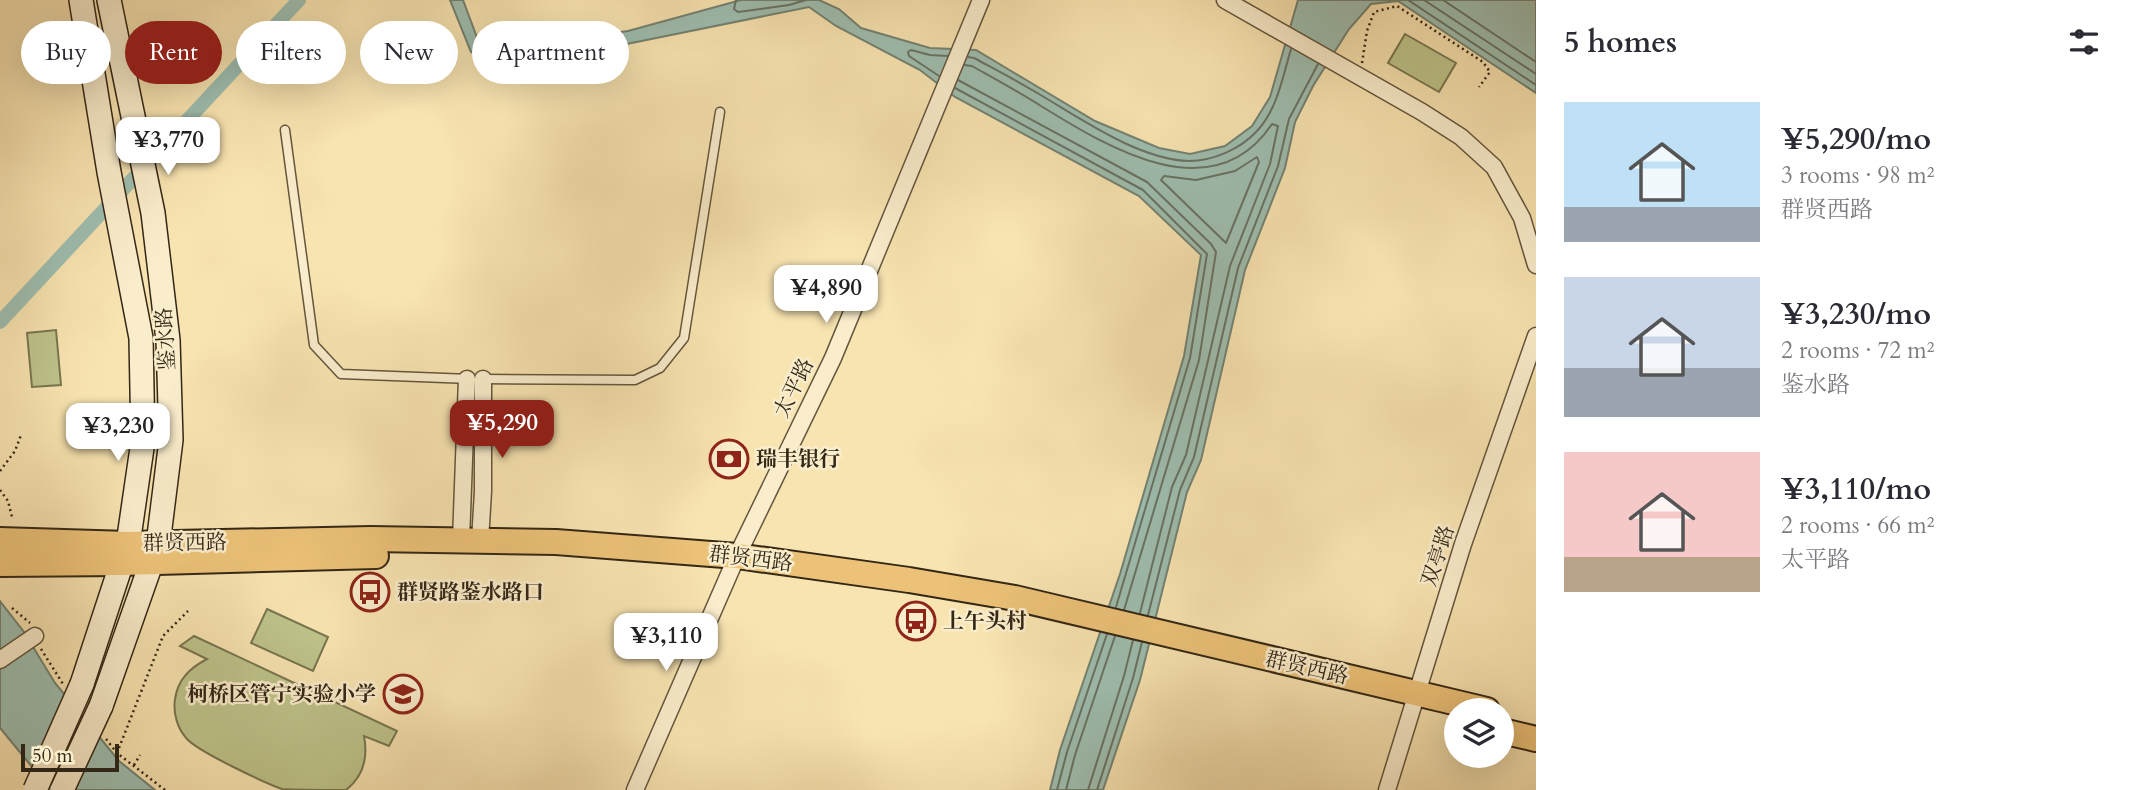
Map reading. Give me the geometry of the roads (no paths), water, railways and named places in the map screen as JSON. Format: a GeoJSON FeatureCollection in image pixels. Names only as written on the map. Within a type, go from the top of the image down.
{"type":"FeatureCollection","features":[{"type":"Feature","properties":{"kind":"main road","name":"群贤西路"},"geometry":{"type":"LineString","coordinates":[[1,556],[155,553],[371,539],[556,542],[909,580],[1015,598],[1099,626],[1414,700],[1444,704]]}},
{"type":"Feature","properties":{"kind":"main road","name":"群贤西路"},"geometry":{"type":"LineString","coordinates":[[155,553],[515,554],[734,563]]}},
{"type":"Feature","properties":{"kind":"main road","name":"群贤西路"},"geometry":{"type":"LineString","coordinates":[[1414,700],[1444,714]]}},
{"type":"Feature","properties":{"kind":"main road"},"geometry":{"type":"LineString","coordinates":[[1514,717],[1536,723]]}},
{"type":"Feature","properties":{"kind":"main road"},"geometry":{"type":"LineString","coordinates":[[1514,734],[1536,739]]}},
{"type":"Feature","properties":{"kind":"street","name":"鉴水路"},"geometry":{"type":"LineString","coordinates":[[35,790],[82,684],[125,554],[144,442],[141,338],[109,172],[81,0]]}},
{"type":"Feature","properties":{"kind":"street","name":"鉴水路"},"geometry":{"type":"LineString","coordinates":[[62,790],[101,706],[155,553],[171,440],[168,340],[153,213],[141,148],[111,21],[109,0]]}},
{"type":"Feature","properties":{"kind":"street","name":"太平路"},"geometry":{"type":"LineString","coordinates":[[635,790],[734,563],[832,358],[981,0]]}},
{"type":"Feature","properties":{"kind":"street"},"geometry":{"type":"LineString","coordinates":[[1225,0],[1461,137],[1494,167],[1522,218],[1536,265]]}},
{"type":"Feature","properties":{"kind":"street","name":"双亭路"},"geometry":{"type":"LineString","coordinates":[[1387,790],[1463,544],[1536,336]]}},
{"type":"Feature","properties":{"kind":"street"},"geometry":{"type":"LineString","coordinates":[[470,541],[483,491],[475,379]]}},
{"type":"Feature","properties":{"kind":"street"},"geometry":{"type":"LineString","coordinates":[[0,660],[35,636]]}},
{"type":"Feature","properties":{"kind":"lane"},"geometry":{"type":"LineString","coordinates":[[285,130],[314,345],[341,374],[475,379],[635,380],[660,368],[684,338],[720,112]]}},
{"type":"Feature","properties":{"kind":"water"},"geometry":{"type":"Polygon","coordinates":[[[450,0],[463,0],[472,24],[471,52],[450,0]]]}},
{"type":"Feature","properties":{"kind":"water"},"geometry":{"type":"Polygon","coordinates":[[[741,0],[819,0],[839,9],[861,28],[930,48],[976,50],[1095,121],[1159,148],[1190,154],[1225,146],[1252,126],[1270,97],[1298,0],[1536,0],[1536,93],[1398,1],[1371,4],[1349,29],[1313,86],[1295,122],[1285,168],[1245,270],[1201,460],[1187,492],[1140,680],[1103,790],[1050,790],[1060,750],[1120,574],[1184,356],[1201,255],[1139,196],[955,97],[920,70],[836,26],[809,7],[629,44],[629,31],[741,0]]]}},
{"type":"Feature","properties":{"kind":"water"},"geometry":{"type":"Polygon","coordinates":[[[0,601],[24,632],[55,683],[119,761],[155,790],[51,790],[0,728],[0,601]]]}},
{"type":"Feature","properties":{"kind":"waterway"},"geometry":{"type":"LineString","coordinates":[[0,322],[299,0]]}},
{"type":"Feature","properties":{"kind":"place","name":"瑞丰银行"},"geometry":{"type":"Point","coordinates":[729,459]}},
{"type":"Feature","properties":{"kind":"place","name":"群贤路鉴水路口"},"geometry":{"type":"Point","coordinates":[370,592]}},
{"type":"Feature","properties":{"kind":"place","name":"上午头村"},"geometry":{"type":"Point","coordinates":[916,621]}},
{"type":"Feature","properties":{"kind":"place","name":"柯桥区管宁实验小学"},"geometry":{"type":"Point","coordinates":[403,694]}}]}
